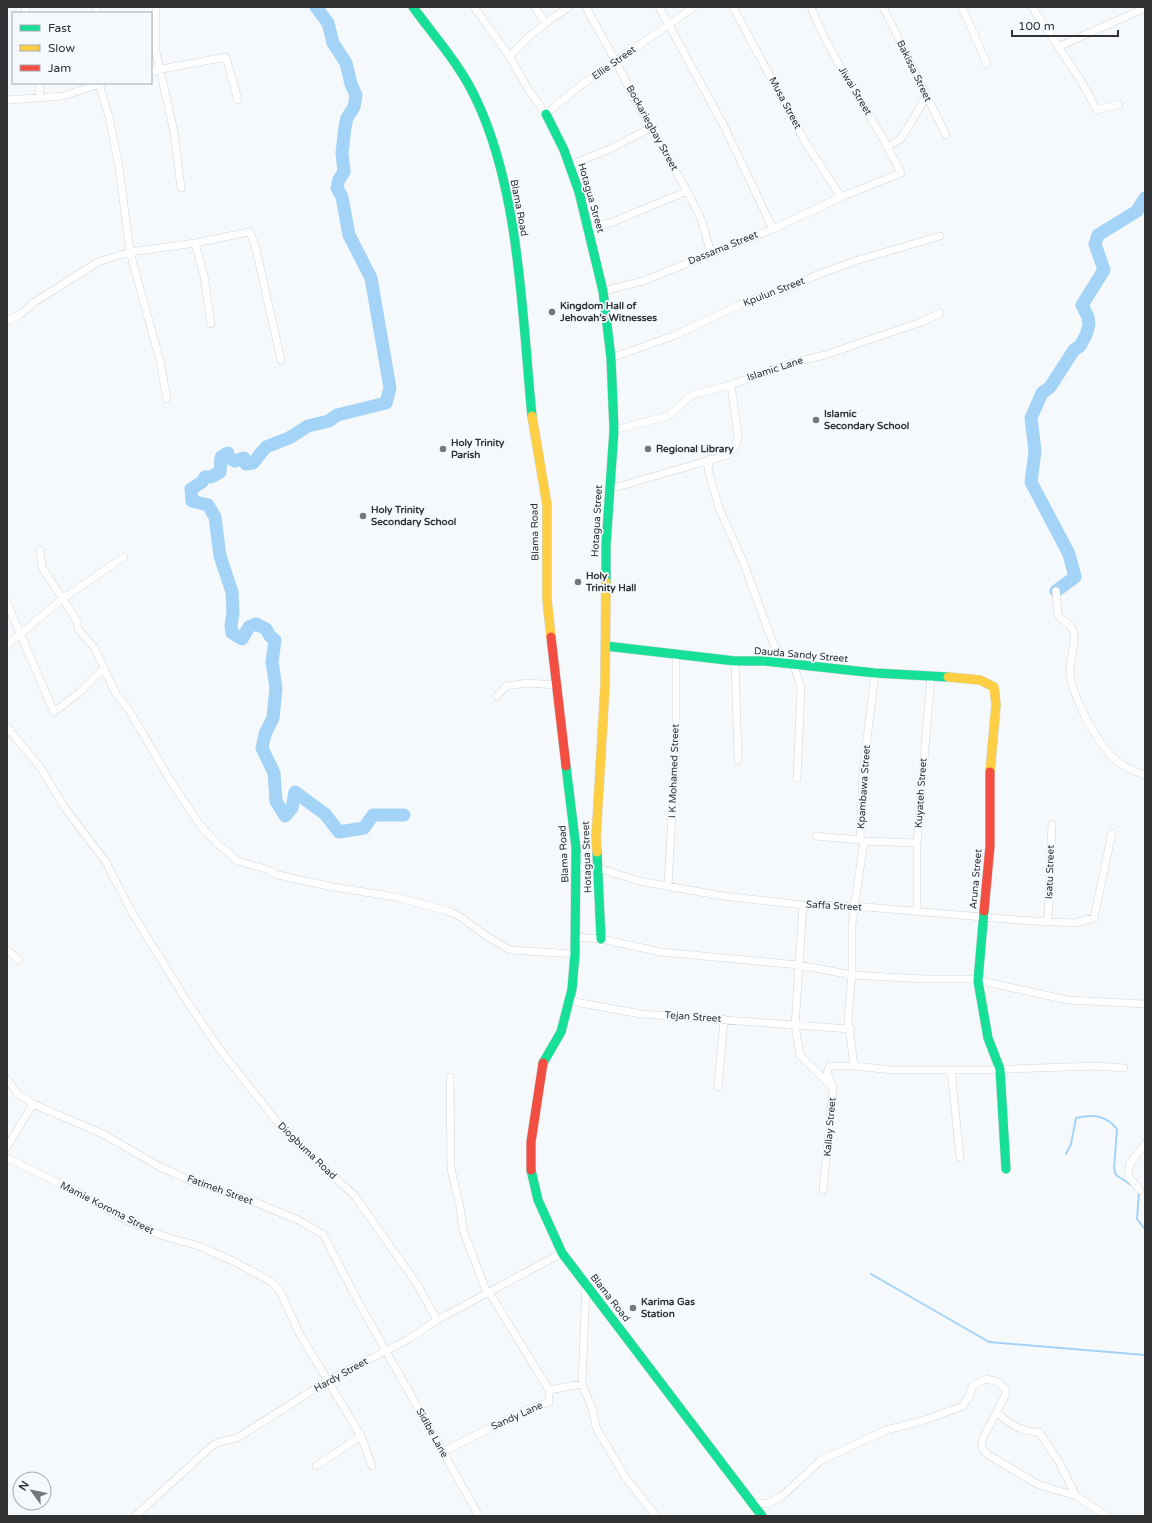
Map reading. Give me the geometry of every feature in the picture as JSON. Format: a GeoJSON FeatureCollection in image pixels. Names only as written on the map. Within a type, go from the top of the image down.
{"type":"FeatureCollection","features":[{"type":"Feature","properties":{"kind":"street"},"geometry":{"type":"LineString","coordinates":[[156,7],[156,52],[174,132],[181,188]]}},
{"type":"Feature","properties":{"kind":"street","name":"Blama Road"},"geometry":{"type":"LineString","coordinates":[[413,7],[465,79],[476,98],[484,117],[495,152],[510,214],[517,264],[532,418],[547,505],[547,599],[570,793],[576,867],[575,954],[570,1001],[561,1032],[543,1060],[531,1142],[530,1174],[538,1200],[562,1253],[762,1516]]}},
{"type":"Feature","properties":{"kind":"street"},"geometry":{"type":"LineString","coordinates":[[474,7],[510,57],[546,114]]}},
{"type":"Feature","properties":{"kind":"street"},"geometry":{"type":"LineString","coordinates":[[535,7],[545,23]]}},
{"type":"Feature","properties":{"kind":"street"},"geometry":{"type":"LineString","coordinates":[[510,57],[517,47],[545,23],[569,7]]}},
{"type":"Feature","properties":{"kind":"street","name":"Bockariegbay Street"},"geometry":{"type":"LineString","coordinates":[[586,7],[650,128],[687,191],[701,219],[711,253]]}},
{"type":"Feature","properties":{"kind":"street"},"geometry":{"type":"LineString","coordinates":[[659,7],[724,126],[773,229]]}},
{"type":"Feature","properties":{"kind":"street","name":"Ellie Street"},"geometry":{"type":"LineString","coordinates":[[546,114],[580,86],[694,7]]}},
{"type":"Feature","properties":{"kind":"street","name":"Musa Street"},"geometry":{"type":"LineString","coordinates":[[733,7],[806,143],[841,197]]}},
{"type":"Feature","properties":{"kind":"street","name":"Jiwai Street"},"geometry":{"type":"LineString","coordinates":[[811,7],[833,56],[888,146],[901,173]]}},
{"type":"Feature","properties":{"kind":"street","name":"Bakissa Street"},"geometry":{"type":"LineString","coordinates":[[883,7],[946,135]]}},
{"type":"Feature","properties":{"kind":"street"},"geometry":{"type":"LineString","coordinates":[[962,7],[975,40],[987,64]]}},
{"type":"Feature","properties":{"kind":"street"},"geometry":{"type":"LineString","coordinates":[[1032,7],[1081,81],[1097,110],[1119,104]]}},
{"type":"Feature","properties":{"kind":"street"},"geometry":{"type":"LineString","coordinates":[[1058,47],[1145,8]]}},
{"type":"Feature","properties":{"kind":"street"},"geometry":{"type":"LineString","coordinates":[[152,71],[226,57],[238,100]]}},
{"type":"Feature","properties":{"kind":"street"},"geometry":{"type":"LineString","coordinates":[[39,97],[40,84]]}},
{"type":"Feature","properties":{"kind":"street"},"geometry":{"type":"LineString","coordinates":[[7,100],[63,96],[97,84]]}},
{"type":"Feature","properties":{"kind":"street"},"geometry":{"type":"LineString","coordinates":[[100,84],[109,117],[119,167],[130,252],[160,361],[167,399]]}},
{"type":"Feature","properties":{"kind":"street"},"geometry":{"type":"LineString","coordinates":[[888,146],[901,139],[926,97]]}},
{"type":"Feature","properties":{"kind":"street","name":"Hotagua Street"},"geometry":{"type":"LineString","coordinates":[[546,114],[570,165],[579,192],[603,291],[610,358],[614,430],[605,597],[606,646],[596,838],[601,939]]}},
{"type":"Feature","properties":{"kind":"street"},"geometry":{"type":"LineString","coordinates":[[570,165],[610,149],[650,128]]}},
{"type":"Feature","properties":{"kind":"street","name":"Dassama Street"},"geometry":{"type":"LineString","coordinates":[[603,291],[643,281],[773,229],[841,197],[901,173]]}},
{"type":"Feature","properties":{"kind":"street"},"geometry":{"type":"LineString","coordinates":[[588,228],[613,222],[687,191]]}},
{"type":"Feature","properties":{"kind":"street"},"geometry":{"type":"LineString","coordinates":[[7,322],[21,314],[33,303],[98,262],[130,252],[195,243],[249,232],[252,235],[256,249],[281,360]]}},
{"type":"Feature","properties":{"kind":"street","name":"Kpulun Street"},"geometry":{"type":"LineString","coordinates":[[610,358],[673,336],[748,301],[781,291],[817,275],[855,261],[940,236]]}},
{"type":"Feature","properties":{"kind":"street"},"geometry":{"type":"LineString","coordinates":[[195,243],[204,276],[211,324]]}},
{"type":"Feature","properties":{"kind":"street","name":"Islamic Lane"},"geometry":{"type":"LineString","coordinates":[[614,430],[668,416],[692,395],[731,385],[795,362],[825,355],[921,322],[940,313]]}},
{"type":"Feature","properties":{"kind":"street"},"geometry":{"type":"LineString","coordinates":[[610,489],[728,455],[736,445],[738,436],[731,385]]}},
{"type":"Feature","properties":{"kind":"street"},"geometry":{"type":"LineString","coordinates":[[710,459],[708,469],[719,508],[743,561],[771,638],[779,654],[791,665],[801,688],[797,778]]}},
{"type":"Feature","properties":{"kind":"street"},"geometry":{"type":"LineString","coordinates":[[40,550],[42,567],[77,621],[78,629],[94,647],[116,694],[129,710],[153,754],[200,825],[219,846],[238,861],[291,878],[406,900],[459,916],[488,937],[510,950],[575,954]]}},
{"type":"Feature","properties":{"kind":"street"},"geometry":{"type":"LineString","coordinates":[[7,645],[62,599],[124,557]]}},
{"type":"Feature","properties":{"kind":"street"},"geometry":{"type":"LineString","coordinates":[[1056,591],[1058,615],[1073,629],[1074,639],[1070,656],[1070,673],[1077,701],[1104,746],[1117,761],[1145,775]]}},
{"type":"Feature","properties":{"kind":"street"},"geometry":{"type":"LineString","coordinates":[[7,603],[20,634],[28,648],[54,712],[80,692],[104,668]]}},
{"type":"Feature","properties":{"kind":"street","name":"Dauda Sandy Street"},"geometry":{"type":"LineString","coordinates":[[606,646],[735,661],[765,662],[875,673],[980,680],[994,687]]}},
{"type":"Feature","properties":{"kind":"street","name":"I K Mohamed Street"},"geometry":{"type":"LineString","coordinates":[[668,886],[676,743],[676,655]]}},
{"type":"Feature","properties":{"kind":"street"},"geometry":{"type":"LineString","coordinates":[[735,661],[738,760]]}},
{"type":"Feature","properties":{"kind":"street","name":"Kpambawa Street"},"geometry":{"type":"LineString","coordinates":[[854,1066],[851,1029],[848,1018],[852,975],[852,924],[862,841],[863,772],[875,673]]}},
{"type":"Feature","properties":{"kind":"street","name":"Kuyateh Street"},"geometry":{"type":"LineString","coordinates":[[917,911],[917,843],[931,676]]}},
{"type":"Feature","properties":{"kind":"street"},"geometry":{"type":"LineString","coordinates":[[497,696],[506,686],[528,683],[556,685]]}},
{"type":"Feature","properties":{"kind":"street","name":"Aruna Street"},"geometry":{"type":"LineString","coordinates":[[994,687],[996,705],[990,760],[990,846],[978,981],[988,1038],[1000,1070],[1006,1169]]}},
{"type":"Feature","properties":{"kind":"street","name":"Diogbuma Road"},"geometry":{"type":"LineString","coordinates":[[7,727],[40,767],[65,808],[106,862],[131,911],[205,1030],[286,1133],[354,1195],[417,1284],[437,1320]]}},
{"type":"Feature","properties":{"kind":"street","name":"Isatu Street"},"geometry":{"type":"LineString","coordinates":[[1048,921],[1052,824]]}},
{"type":"Feature","properties":{"kind":"street","name":"Saffa Street"},"geometry":{"type":"LineString","coordinates":[[576,867],[598,868],[639,881],[723,896],[803,905],[855,906],[1074,923],[1094,918],[1112,832]]}},
{"type":"Feature","properties":{"kind":"street"},"geometry":{"type":"LineString","coordinates":[[816,836],[862,841],[917,843]]}},
{"type":"Feature","properties":{"kind":"street"},"geometry":{"type":"LineString","coordinates":[[803,905],[795,1026],[800,1055],[820,1073],[834,1089]]}},
{"type":"Feature","properties":{"kind":"street"},"geometry":{"type":"LineString","coordinates":[[575,937],[601,939],[660,952],[799,966],[852,975],[924,979],[972,979],[1068,1000],[1145,1004]]}},
{"type":"Feature","properties":{"kind":"street"},"geometry":{"type":"LineString","coordinates":[[7,950],[19,960]]}},
{"type":"Feature","properties":{"kind":"street","name":"Tejan Street"},"geometry":{"type":"LineString","coordinates":[[570,1001],[641,1014],[851,1029]]}},
{"type":"Feature","properties":{"kind":"street"},"geometry":{"type":"LineString","coordinates":[[718,1088],[724,1019]]}},
{"type":"Feature","properties":{"kind":"street","name":"Kallay Street"},"geometry":{"type":"LineString","coordinates":[[823,1190],[834,1089],[827,1072],[830,1066],[854,1066]]}},
{"type":"Feature","properties":{"kind":"street"},"geometry":{"type":"LineString","coordinates":[[854,1066],[893,1070],[1000,1070],[1097,1066],[1124,1068]]}},
{"type":"Feature","properties":{"kind":"street"},"geometry":{"type":"LineString","coordinates":[[951,1070],[960,1157]]}},
{"type":"Feature","properties":{"kind":"street"},"geometry":{"type":"LineString","coordinates":[[450,1077],[451,1169],[460,1207],[463,1230],[488,1292],[549,1390]]}},
{"type":"Feature","properties":{"kind":"street","name":"Fatimeh Street"},"geometry":{"type":"LineString","coordinates":[[7,1079],[17,1093],[33,1104],[102,1134],[160,1167],[192,1181],[252,1201],[298,1220],[323,1234],[385,1350]]}},
{"type":"Feature","properties":{"kind":"street"},"geometry":{"type":"LineString","coordinates":[[7,1147],[33,1104]]}},
{"type":"Feature","properties":{"kind":"street"},"geometry":{"type":"LineString","coordinates":[[1140,1190],[1128,1176],[1130,1163],[1145,1144]]}},
{"type":"Feature","properties":{"kind":"street","name":"Mamie Koroma Street"},"geometry":{"type":"LineString","coordinates":[[7,1158],[77,1192],[126,1220],[163,1236],[199,1246],[254,1271],[270,1282],[280,1291],[298,1331],[329,1380],[361,1436],[372,1466]]}},
{"type":"Feature","properties":{"kind":"street","name":"Hardy Street"},"geometry":{"type":"LineString","coordinates":[[134,1516],[211,1446],[219,1442],[237,1438],[329,1380],[409,1339],[437,1320],[562,1253]]}},
{"type":"Feature","properties":{"kind":"street"},"geometry":{"type":"LineString","coordinates":[[586,1285],[582,1384],[592,1408],[596,1427],[625,1477],[656,1516]]}},
{"type":"Feature","properties":{"kind":"street","name":"Sidibe Lane"},"geometry":{"type":"LineString","coordinates":[[385,1350],[479,1516]]}},
{"type":"Feature","properties":{"kind":"street"},"geometry":{"type":"LineString","coordinates":[[751,1502],[767,1504],[781,1497],[820,1461],[886,1430],[922,1421],[963,1406],[970,1395],[972,1386],[986,1379],[998,1382],[1005,1388],[1004,1398],[982,1440],[982,1448],[987,1454],[1037,1484],[1076,1496],[1107,1516]]}},
{"type":"Feature","properties":{"kind":"street","name":"Sandy Lane"},"geometry":{"type":"LineString","coordinates":[[442,1452],[526,1410],[549,1402],[549,1390],[582,1384]]}},
{"type":"Feature","properties":{"kind":"street"},"geometry":{"type":"LineString","coordinates":[[997,1412],[1005,1420],[1025,1432],[1039,1432],[1059,1462],[1076,1496]]}},
{"type":"Feature","properties":{"kind":"street"},"geometry":{"type":"LineString","coordinates":[[316,1466],[361,1436]]}},
{"type":"Feature","properties":{"kind":"waterway"},"geometry":{"type":"LineString","coordinates":[[316,7],[328,23],[333,43],[346,63],[351,84],[356,95],[354,107],[347,118],[345,127],[342,153],[344,172],[339,179],[337,188],[342,197],[349,235],[371,278],[390,388],[386,403],[337,415],[329,421],[308,426],[289,438],[266,447],[253,463],[246,464],[244,458],[235,461],[228,457],[228,453],[221,457],[220,472],[211,477],[205,477],[202,482],[191,489],[192,501],[208,505],[215,517],[220,556],[232,592],[232,633],[242,639],[249,627],[256,624],[266,629],[270,636],[275,640],[272,662],[276,688],[273,718],[265,734],[262,748],[274,773],[276,801],[285,816],[292,808],[295,792],[325,814],[339,832],[364,828],[373,815],[404,815]]}},
{"type":"Feature","properties":{"kind":"waterway"},"geometry":{"type":"LineString","coordinates":[[1056,591],[1075,577],[1069,554],[1031,482],[1035,451],[1031,418],[1042,393],[1050,387],[1074,350],[1080,346],[1086,335],[1089,325],[1088,317],[1082,305],[1104,270],[1095,244],[1098,235],[1137,211],[1145,198]]}},
{"type":"Feature","properties":{"kind":"waterway"},"geometry":{"type":"LineString","coordinates":[[1066,1154],[1071,1144],[1076,1118],[1088,1116],[1103,1118],[1113,1124],[1117,1129],[1114,1168],[1116,1175],[1131,1185]]}},
{"type":"Feature","properties":{"kind":"waterway"},"geometry":{"type":"LineString","coordinates":[[1139,1192],[1137,1219],[1145,1229]]}},
{"type":"Feature","properties":{"kind":"waterway"},"geometry":{"type":"LineString","coordinates":[[871,1274],[989,1342],[1145,1355]]}},
{"type":"Feature","properties":{"kind":"traffic: fast"},"geometry":{"type":"LineString","coordinates":[[413,7],[463,75],[476,99],[491,135],[502,173],[517,254],[532,416]]}},
{"type":"Feature","properties":{"kind":"traffic: fast"},"geometry":{"type":"LineString","coordinates":[[546,114],[564,150],[579,192],[603,291],[611,358],[614,430],[606,545],[606,582]]}},
{"type":"Feature","properties":{"kind":"traffic: fast"},"geometry":{"type":"LineString","coordinates":[[606,646],[735,661],[765,661],[875,673],[948,677]]}},
{"type":"Feature","properties":{"kind":"traffic: fast"},"geometry":{"type":"LineString","coordinates":[[543,1063],[561,1032],[572,989],[575,954],[576,848],[566,766]]}},
{"type":"Feature","properties":{"kind":"traffic: fast"},"geometry":{"type":"LineString","coordinates":[[597,852],[601,939]]}},
{"type":"Feature","properties":{"kind":"traffic: fast"},"geometry":{"type":"LineString","coordinates":[[984,911],[978,981],[988,1038],[1000,1069],[1006,1169]]}},
{"type":"Feature","properties":{"kind":"traffic: fast"},"geometry":{"type":"LineString","coordinates":[[531,1170],[538,1200],[562,1253],[762,1516]]}},
{"type":"Feature","properties":{"kind":"traffic: slow"},"geometry":{"type":"LineString","coordinates":[[532,416],[547,505],[547,599],[551,637]]}},
{"type":"Feature","properties":{"kind":"traffic: slow"},"geometry":{"type":"LineString","coordinates":[[597,852],[596,838],[605,686],[606,582]]}},
{"type":"Feature","properties":{"kind":"traffic: slow"},"geometry":{"type":"LineString","coordinates":[[948,677],[980,680],[994,687],[996,705],[990,772]]}},
{"type":"Feature","properties":{"kind":"traffic: jam"},"geometry":{"type":"LineString","coordinates":[[551,637],[566,766]]}},
{"type":"Feature","properties":{"kind":"traffic: jam"},"geometry":{"type":"LineString","coordinates":[[984,911],[990,846],[990,772]]}},
{"type":"Feature","properties":{"kind":"traffic: jam"},"geometry":{"type":"LineString","coordinates":[[531,1170],[531,1142],[543,1063]]}},
{"type":"Feature","properties":{"kind":"place","name":"Kingdom Hall of Jehovah’s Witnesses"},"geometry":{"type":"Point","coordinates":[552,312]}},
{"type":"Feature","properties":{"kind":"place","name":"Islamic Secondary School"},"geometry":{"type":"Point","coordinates":[816,420]}},
{"type":"Feature","properties":{"kind":"place","name":"Holy Trinity Parish"},"geometry":{"type":"Point","coordinates":[443,449]}},
{"type":"Feature","properties":{"kind":"place","name":"Regional Library"},"geometry":{"type":"Point","coordinates":[648,449]}},
{"type":"Feature","properties":{"kind":"place","name":"Holy Trinity Secondary School"},"geometry":{"type":"Point","coordinates":[363,516]}},
{"type":"Feature","properties":{"kind":"place","name":"Holy Trinity Hall"},"geometry":{"type":"Point","coordinates":[578,582]}},
{"type":"Feature","properties":{"kind":"place","name":"Karima Gas Station"},"geometry":{"type":"Point","coordinates":[633,1308]}}]}
